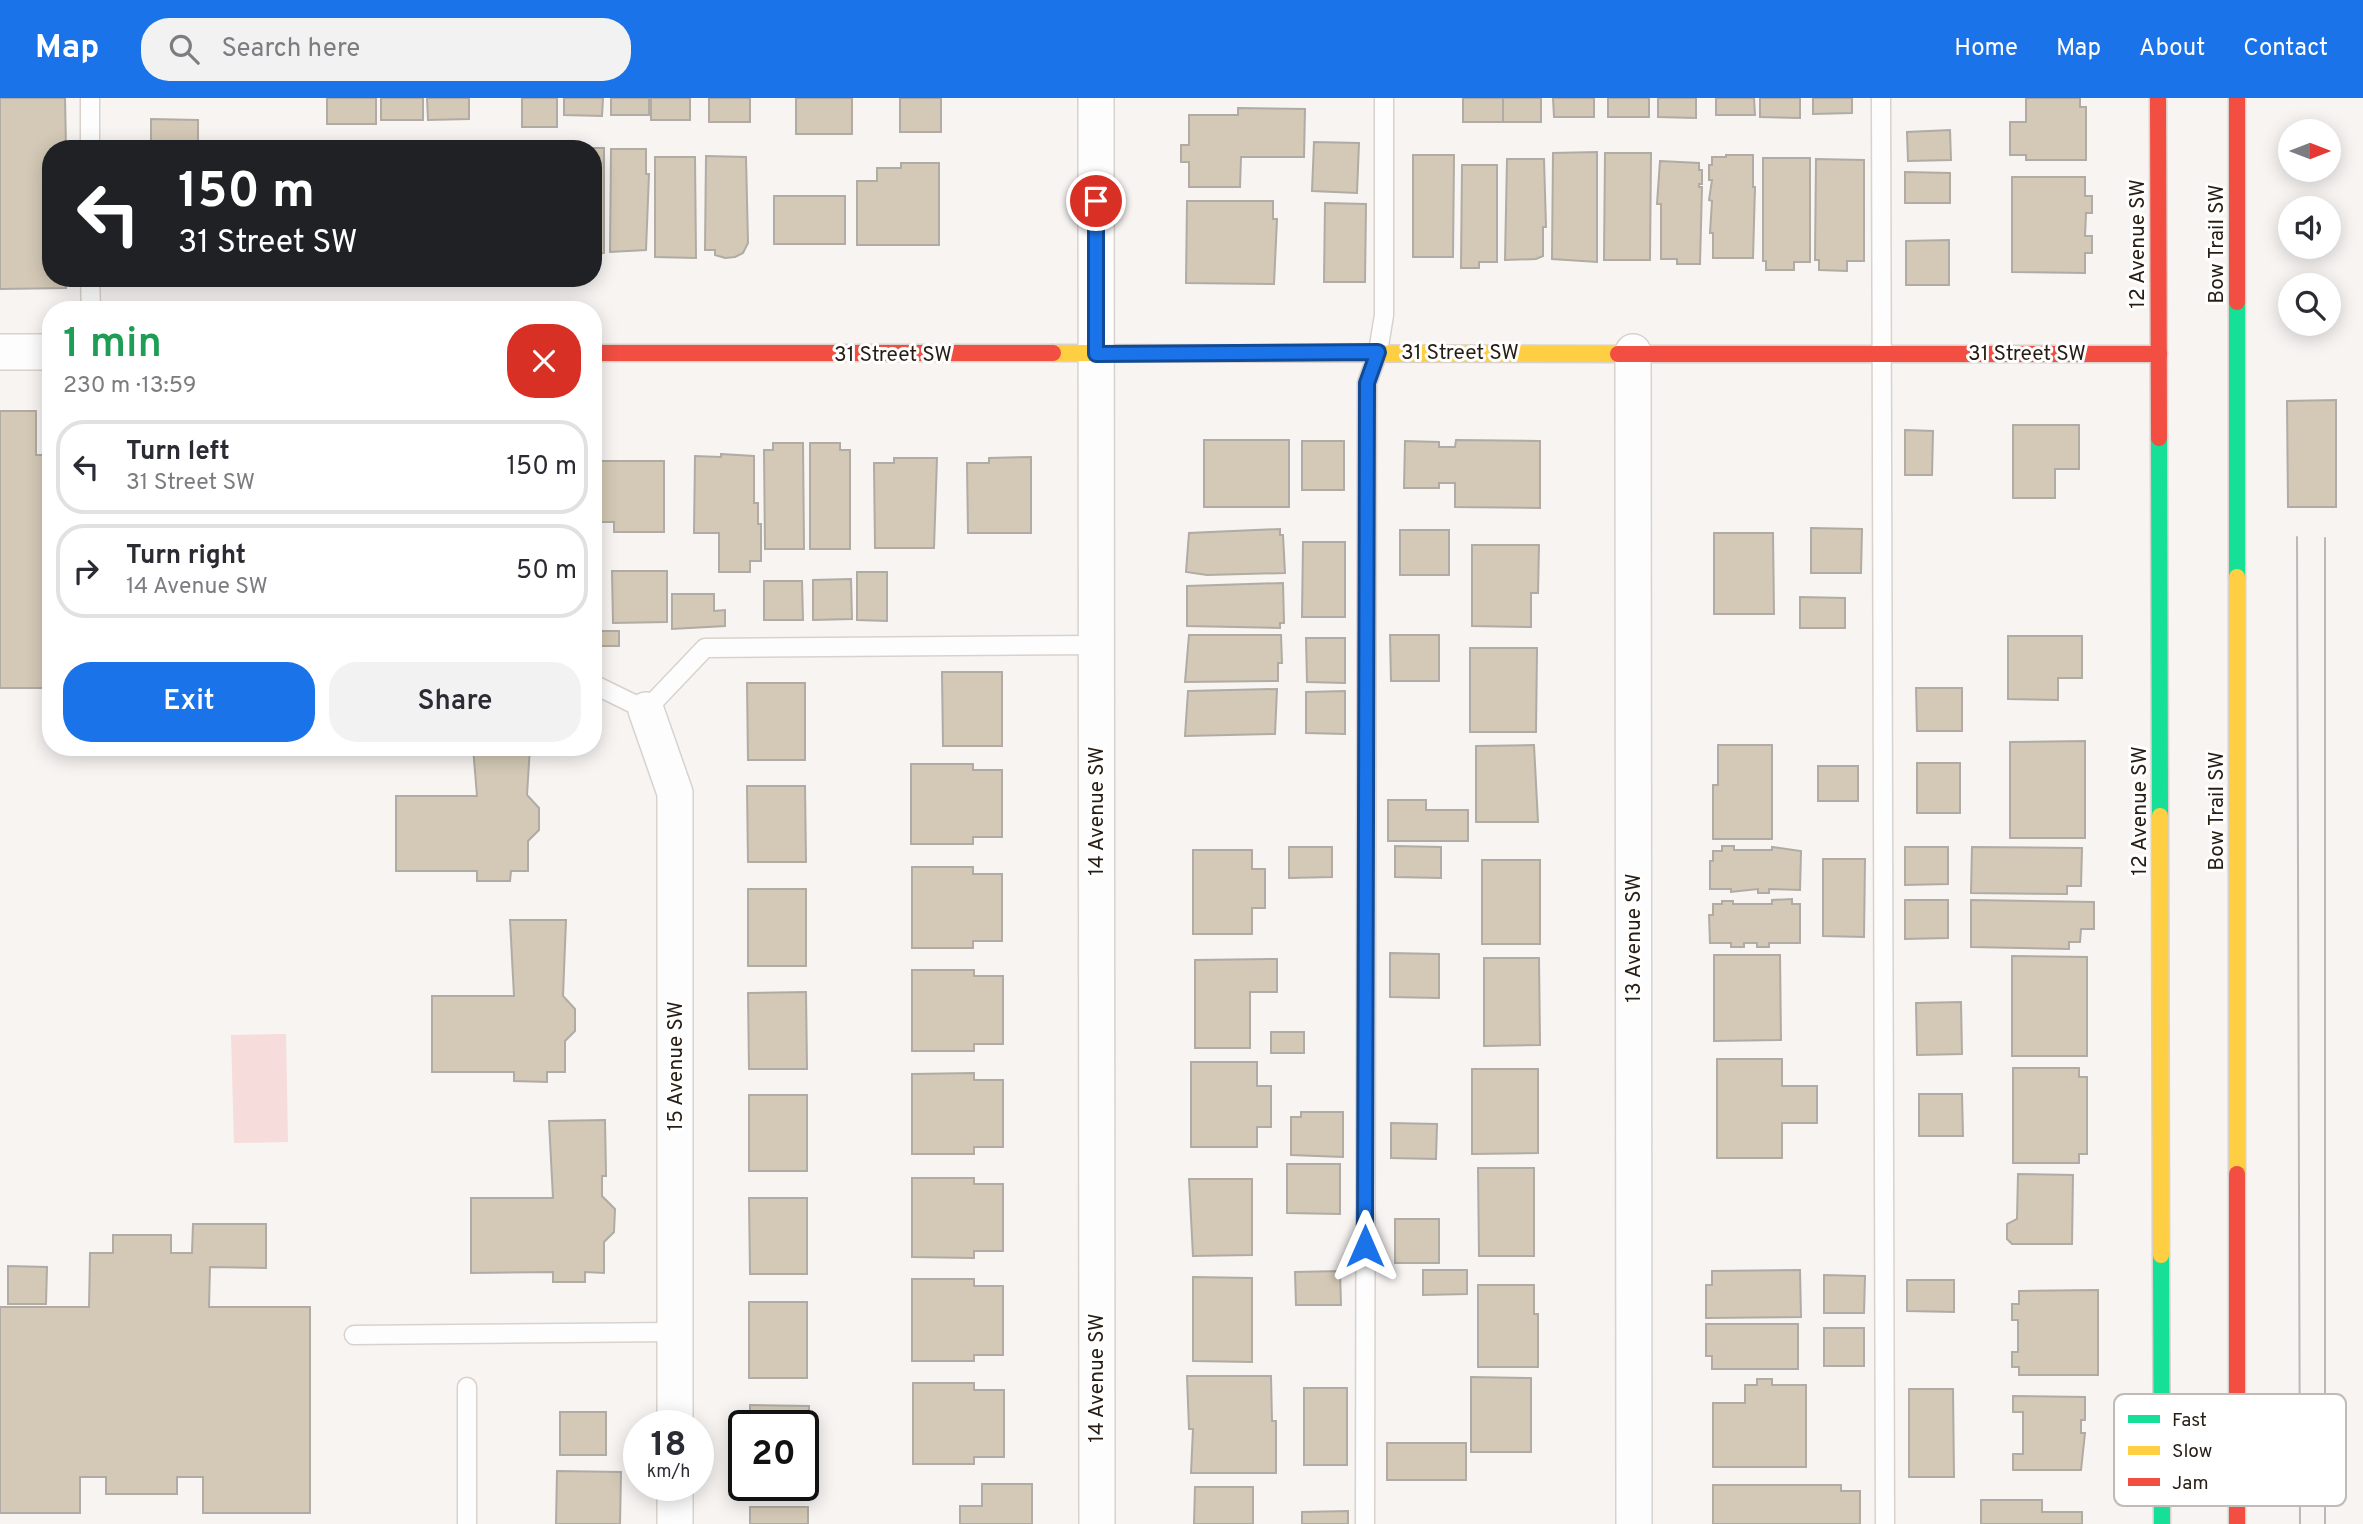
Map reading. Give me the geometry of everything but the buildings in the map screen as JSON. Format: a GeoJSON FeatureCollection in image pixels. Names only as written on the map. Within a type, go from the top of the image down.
{"type":"FeatureCollection","features":[{"type":"Feature","properties":{"kind":"street","name":"14 Avenue SW"},"geometry":{"type":"LineString","coordinates":[[1096,98],[1097,1524]]}},
{"type":"Feature","properties":{"kind":"street","name":"12 Avenue SW"},"geometry":{"type":"LineString","coordinates":[[2158,98],[2162,1394]]}},
{"type":"Feature","properties":{"kind":"street","name":"Bow Trail SW"},"geometry":{"type":"LineString","coordinates":[[2237,98],[2237,1394]]}},
{"type":"Feature","properties":{"kind":"street"},"geometry":{"type":"LineString","coordinates":[[0,352],[42,352]]}},
{"type":"Feature","properties":{"kind":"street","name":"13 Avenue SW"},"geometry":{"type":"LineString","coordinates":[[1633,352],[1634,1524]]}},
{"type":"Feature","properties":{"kind":"street","name":"31 Street SW"},"geometry":{"type":"LineString","coordinates":[[602,353],[2159,354]]}},
{"type":"Feature","properties":{"kind":"street","name":"15 Avenue SW"},"geometry":{"type":"LineString","coordinates":[[646,710],[675,793],[675,1410]]}},
{"type":"Feature","properties":{"kind":"street"},"geometry":{"type":"LineString","coordinates":[[675,1501],[675,1524]]}},
{"type":"Feature","properties":{"kind":"street","name":"12 Avenue SW"},"geometry":{"type":"LineString","coordinates":[[2162,1506],[2162,1524]]}},
{"type":"Feature","properties":{"kind":"street","name":"Bow Trail SW"},"geometry":{"type":"LineString","coordinates":[[2237,1506],[2237,1524]]}},
{"type":"Feature","properties":{"kind":"lane"},"geometry":{"type":"LineString","coordinates":[[90,98],[90,140]]}},
{"type":"Feature","properties":{"kind":"lane"},"geometry":{"type":"LineString","coordinates":[[1365,1524],[1367,383],[1378,352],[1384,315],[1384,98]]}},
{"type":"Feature","properties":{"kind":"lane"},"geometry":{"type":"LineString","coordinates":[[1881,98],[1885,1524]]}},
{"type":"Feature","properties":{"kind":"lane"},"geometry":{"type":"LineString","coordinates":[[602,688],[646,710],[705,648],[1096,645]]}},
{"type":"Feature","properties":{"kind":"lane"},"geometry":{"type":"LineString","coordinates":[[354,1335],[675,1332]]}},
{"type":"Feature","properties":{"kind":"lane"},"geometry":{"type":"LineString","coordinates":[[467,1387],[467,1524]]}},
{"type":"Feature","properties":{"kind":"shaded area"},"geometry":{"type":"Polygon","coordinates":[[[286,1034],[288,1142],[234,1143],[231,1035],[286,1034]]]}},
{"type":"Feature","properties":{"kind":"tram line"},"geometry":{"type":"LineString","coordinates":[[2297,537],[2300,1394]]}},
{"type":"Feature","properties":{"kind":"tram line"},"geometry":{"type":"LineString","coordinates":[[2325,538],[2325,1394]]}},
{"type":"Feature","properties":{"kind":"tram line"},"geometry":{"type":"LineString","coordinates":[[2300,1506],[2300,1524]]}},
{"type":"Feature","properties":{"kind":"tram line"},"geometry":{"type":"LineString","coordinates":[[2325,1506],[2325,1524]]}},
{"type":"Feature","properties":{"kind":"traffic: fast"},"geometry":{"type":"LineString","coordinates":[[2237,302],[2237,577]]}},
{"type":"Feature","properties":{"kind":"traffic: fast"},"geometry":{"type":"LineString","coordinates":[[2159,438],[2160,816]]}},
{"type":"Feature","properties":{"kind":"traffic: fast"},"geometry":{"type":"LineString","coordinates":[[2161,1255],[2162,1394]]}},
{"type":"Feature","properties":{"kind":"traffic: fast"},"geometry":{"type":"LineString","coordinates":[[2162,1506],[2162,1524]]}},
{"type":"Feature","properties":{"kind":"traffic: slow"},"geometry":{"type":"LineString","coordinates":[[1053,353],[1618,354]]}},
{"type":"Feature","properties":{"kind":"traffic: slow"},"geometry":{"type":"LineString","coordinates":[[2237,577],[2237,1174]]}},
{"type":"Feature","properties":{"kind":"traffic: slow"},"geometry":{"type":"LineString","coordinates":[[2160,816],[2161,1255]]}},
{"type":"Feature","properties":{"kind":"traffic: jam"},"geometry":{"type":"LineString","coordinates":[[2158,98],[2159,438]]}},
{"type":"Feature","properties":{"kind":"traffic: jam"},"geometry":{"type":"LineString","coordinates":[[2237,98],[2237,302]]}},
{"type":"Feature","properties":{"kind":"traffic: jam"},"geometry":{"type":"LineString","coordinates":[[602,353],[1053,353]]}},
{"type":"Feature","properties":{"kind":"traffic: jam"},"geometry":{"type":"LineString","coordinates":[[1618,354],[2159,354]]}},
{"type":"Feature","properties":{"kind":"traffic: jam"},"geometry":{"type":"LineString","coordinates":[[2237,1174],[2237,1394]]}},
{"type":"Feature","properties":{"kind":"traffic: jam"},"geometry":{"type":"LineString","coordinates":[[2237,1506],[2237,1524]]}},
{"type":"Feature","properties":{"kind":"route"},"geometry":{"type":"LineString","coordinates":[[1096,201],[1096,354],[1378,352],[1367,383],[1365,1246]]}}]}
